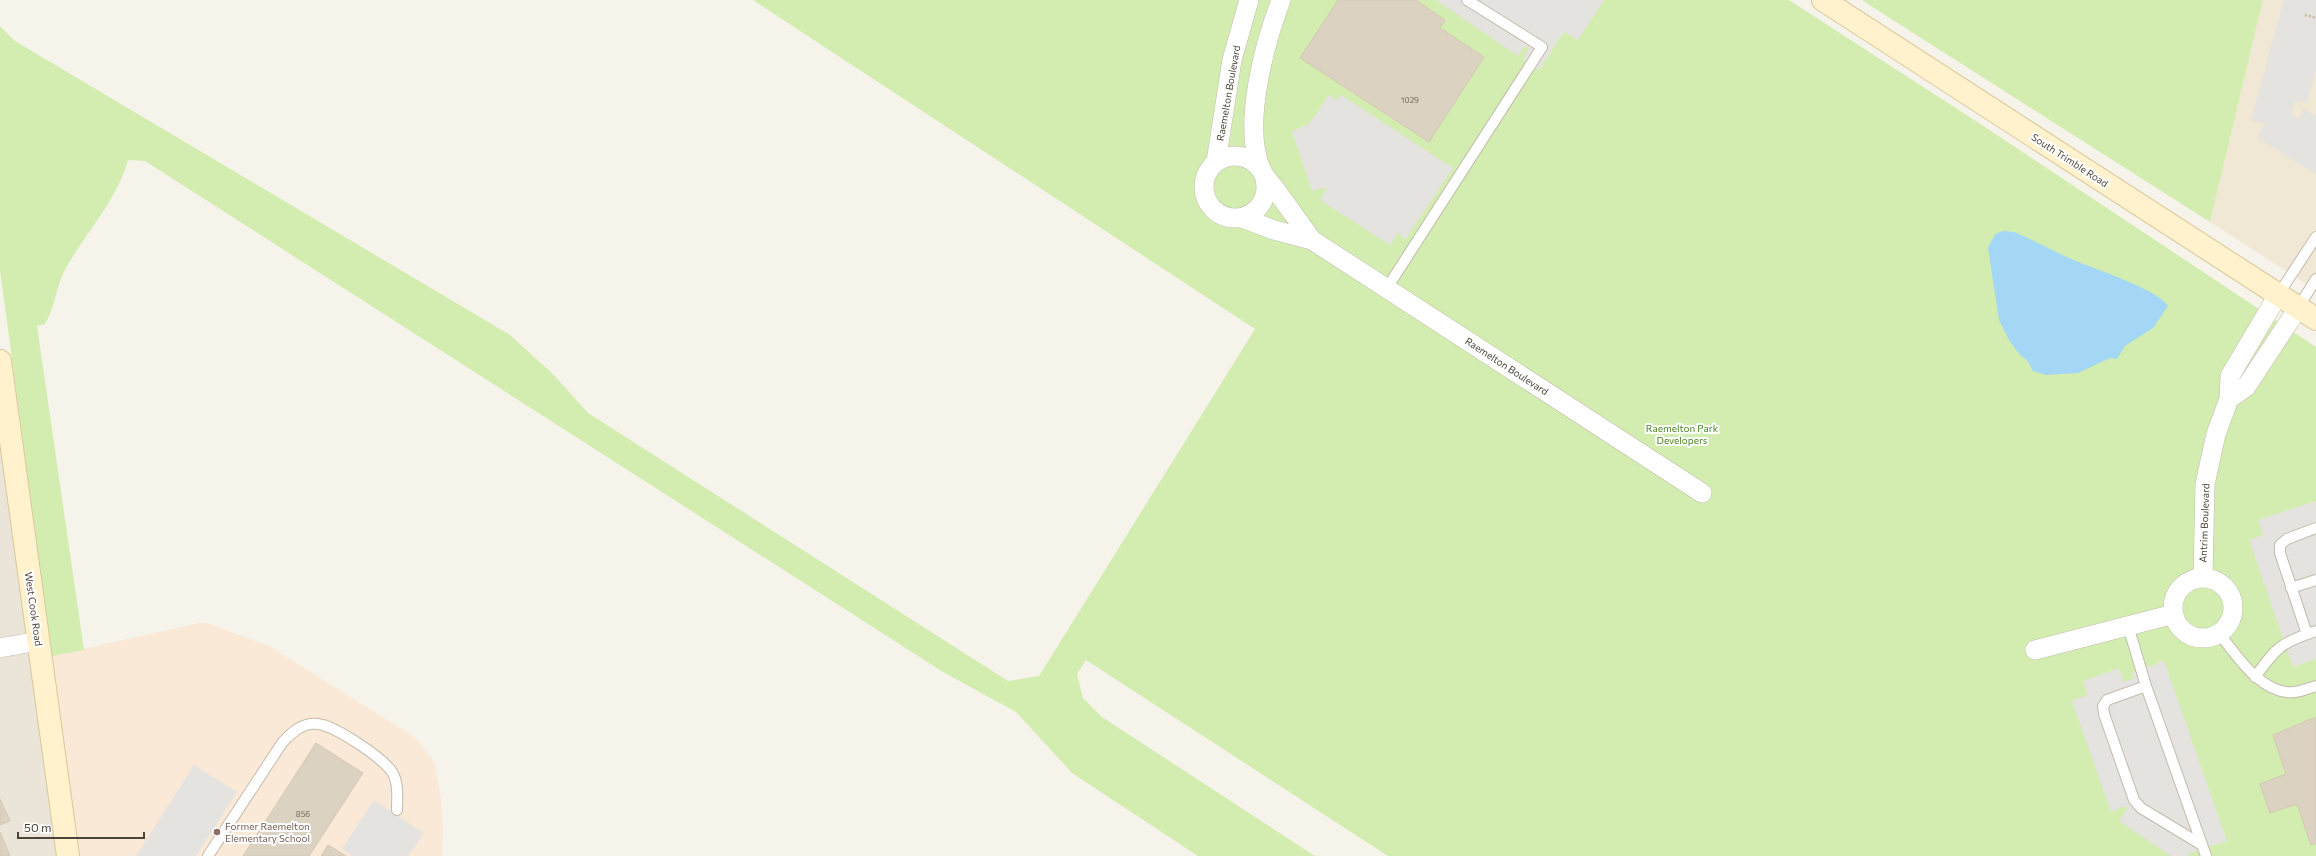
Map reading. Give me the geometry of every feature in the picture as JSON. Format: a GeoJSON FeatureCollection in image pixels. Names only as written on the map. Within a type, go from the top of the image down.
{"type":"FeatureCollection","features":[{"type":"Feature","properties":{"kind":"main road","name":"South Trimble Road"},"geometry":{"type":"LineString","coordinates":[[1823,0],[2316,320]]}},
{"type":"Feature","properties":{"kind":"main road","name":"West Cook Road"},"geometry":{"type":"LineString","coordinates":[[0,365],[68,856]]}},
{"type":"Feature","properties":{"kind":"street","name":"Raemelton Boulevard"},"geometry":{"type":"LineString","coordinates":[[1216,162],[1232,60],[1249,0]]}},
{"type":"Feature","properties":{"kind":"street","name":"Raemelton Boulevard"},"geometry":{"type":"LineString","coordinates":[[1281,0],[1264,58],[1254,111],[1255,143],[1262,170],[1312,240]]}},
{"type":"Feature","properties":{"kind":"street"},"geometry":{"type":"LineString","coordinates":[[1229,156],[1244,157],[1251,160],[1262,170],[1266,185],[1264,199],[1259,208],[1242,218],[1225,218],[1217,214],[1206,201],[1204,193],[1204,180],[1209,169],[1216,162],[1229,156]]}},
{"type":"Feature","properties":{"kind":"street","name":"Raemelton Boulevard"},"geometry":{"type":"LineString","coordinates":[[1242,218],[1274,230],[1312,240],[1702,493]]}},
{"type":"Feature","properties":{"kind":"street","name":"Antrim Boulevard"},"geometry":{"type":"LineString","coordinates":[[2203,577],[2205,484],[2216,434],[2228,399],[2230,376],[2278,295]]}},
{"type":"Feature","properties":{"kind":"street"},"geometry":{"type":"LineString","coordinates":[[2228,399],[2246,387],[2298,308]]}},
{"type":"Feature","properties":{"kind":"street"},"geometry":{"type":"LineString","coordinates":[[2203,577],[2221,583],[2232,599],[2231,618],[2226,627],[2219,633],[2206,637],[2192,635],[2183,630],[2174,614],[2173,605],[2180,589],[2186,583],[2203,577]]}},
{"type":"Feature","properties":{"kind":"street"},"geometry":{"type":"LineString","coordinates":[[2034,650],[2174,614]]}},
{"type":"Feature","properties":{"kind":"street"},"geometry":{"type":"LineString","coordinates":[[0,648],[38,642]]}},
{"type":"Feature","properties":{"kind":"lane"},"geometry":{"type":"LineString","coordinates":[[1387,288],[1542,48],[1467,0]]}},
{"type":"Feature","properties":{"kind":"lane"},"geometry":{"type":"LineString","coordinates":[[2278,295],[2316,237]]}},
{"type":"Feature","properties":{"kind":"lane"},"geometry":{"type":"LineString","coordinates":[[2298,308],[2316,279]]}},
{"type":"Feature","properties":{"kind":"lane"},"geometry":{"type":"LineString","coordinates":[[2255,677],[2279,646],[2312,632],[2291,588],[2280,553],[2280,545],[2287,538],[2316,528]]}},
{"type":"Feature","properties":{"kind":"lane"},"geometry":{"type":"LineString","coordinates":[[2291,588],[2316,580]]}},
{"type":"Feature","properties":{"kind":"lane"},"geometry":{"type":"LineString","coordinates":[[2128,626],[2146,686],[2206,856]]}},
{"type":"Feature","properties":{"kind":"lane"},"geometry":{"type":"LineString","coordinates":[[2219,633],[2255,677],[2282,691],[2294,692],[2316,686]]}},
{"type":"Feature","properties":{"kind":"lane"},"geometry":{"type":"LineString","coordinates":[[2146,686],[2107,700],[2103,706],[2104,714],[2134,800],[2141,808],[2202,845]]}},
{"type":"Feature","properties":{"kind":"lane"},"geometry":{"type":"LineString","coordinates":[[208,856],[282,743],[293,731],[305,725],[318,724],[333,729],[378,758],[392,772],[398,789],[397,810]]}},
{"type":"Feature","properties":{"kind":"path"},"geometry":{"type":"LineString","coordinates":[[2305,15],[2316,18]]}},
{"type":"Feature","properties":{"kind":"shaded area"},"geometry":{"type":"Polygon","coordinates":[[[1436,0],[1604,0],[1578,40],[1564,32],[1539,70],[1523,59],[1529,48],[1525,46],[1518,56],[1436,0]]]}},
{"type":"Feature","properties":{"kind":"shaded area"},"geometry":{"type":"Polygon","coordinates":[[[2263,0],[2316,0],[2316,290],[2210,222],[2263,0]]]}},
{"type":"Feature","properties":{"kind":"shaded area"},"geometry":{"type":"Polygon","coordinates":[[[2284,0],[2316,0],[2316,71],[2307,103],[2295,101],[2292,115],[2299,118],[2304,109],[2316,116],[2316,174],[2257,138],[2265,124],[2251,120],[2284,0]]]}},
{"type":"Feature","properties":{"kind":"shaded area"},"geometry":{"type":"Polygon","coordinates":[[[1329,95],[1336,100],[1341,95],[1453,168],[1405,240],[1398,233],[1390,245],[1320,200],[1327,187],[1312,191],[1292,131],[1309,124],[1329,95]]]}},
{"type":"Feature","properties":{"kind":"shaded area"},"geometry":{"type":"Polygon","coordinates":[[[0,443],[57,856],[0,856],[0,443]]]}},
{"type":"Feature","properties":{"kind":"shaded area"},"geometry":{"type":"Polygon","coordinates":[[[2316,501],[2316,659],[2293,667],[2249,540],[2263,535],[2258,520],[2316,501]]]}},
{"type":"Feature","properties":{"kind":"shaded area"},"geometry":{"type":"Polygon","coordinates":[[[204,622],[269,646],[416,738],[435,764],[441,799],[443,827],[442,856],[79,856],[52,656],[204,622]]]}},
{"type":"Feature","properties":{"kind":"shaded area"},"geometry":{"type":"Polygon","coordinates":[[[2164,661],[2227,841],[2190,853],[2188,856],[2171,856],[2119,821],[2127,809],[2124,806],[2111,812],[2072,701],[2087,695],[2083,681],[2119,668],[2124,682],[2134,678],[2132,673],[2164,661]]]}},
{"type":"Feature","properties":{"kind":"shaded area"},"geometry":{"type":"Polygon","coordinates":[[[194,765],[237,792],[196,856],[136,856],[194,765]]]}},
{"type":"Feature","properties":{"kind":"shaded area"},"geometry":{"type":"Polygon","coordinates":[[[374,800],[424,833],[408,856],[352,856],[342,849],[374,800]]]}},
{"type":"Feature","properties":{"kind":"green space","name":"Raemelton Park Developers"},"geometry":{"type":"Polygon","coordinates":[[[753,0],[1789,0],[1988,129],[2316,347],[2316,856],[1388,856],[1086,660],[1077,674],[1083,698],[1102,717],[1315,856],[1198,856],[1072,773],[1016,712],[943,672],[145,161],[128,160],[117,189],[63,273],[49,317],[45,324],[37,326],[84,650],[52,656],[0,270],[0,26],[15,41],[510,335],[552,373],[588,413],[1008,681],[1039,676],[1255,329],[753,0]]]}},
{"type":"Feature","properties":{"kind":"green space"},"geometry":{"type":"Polygon","coordinates":[[[1862,0],[2263,0],[2210,222],[1888,17],[1862,0]]]}},
{"type":"Feature","properties":{"kind":"water"},"geometry":{"type":"Polygon","coordinates":[[[2003,231],[2014,232],[2031,239],[2072,259],[2141,288],[2163,300],[2168,306],[2153,328],[2125,346],[2117,359],[2110,358],[2078,373],[2046,375],[2033,371],[2027,360],[2020,355],[2009,340],[1999,320],[1988,248],[1995,234],[2003,231]]]}},
{"type":"Feature","properties":{"kind":"building"},"geometry":{"type":"Polygon","coordinates":[[[1338,0],[1416,0],[1445,20],[1440,28],[1484,57],[1429,142],[1300,58],[1338,0]]]}},
{"type":"Feature","properties":{"kind":"building"},"geometry":{"type":"Polygon","coordinates":[[[2316,717],[2316,843],[2311,845],[2297,804],[2270,813],[2260,784],[2286,774],[2273,735],[2316,717]]]}},
{"type":"Feature","properties":{"kind":"building"},"geometry":{"type":"Polygon","coordinates":[[[316,743],[363,773],[309,856],[243,856],[316,743]]]}},
{"type":"Feature","properties":{"kind":"building"},"geometry":{"type":"Polygon","coordinates":[[[0,799],[10,821],[0,825],[0,799]]]}},
{"type":"Feature","properties":{"kind":"building"},"geometry":{"type":"Polygon","coordinates":[[[0,832],[10,856],[0,856],[0,832]]]}},
{"type":"Feature","properties":{"kind":"building"},"geometry":{"type":"Polygon","coordinates":[[[328,845],[346,856],[321,856],[328,845]]]}},
{"type":"Feature","properties":{"kind":"place","name":"Former Raemelton Elementary School"},"geometry":{"type":"Point","coordinates":[217,832]}}]}
